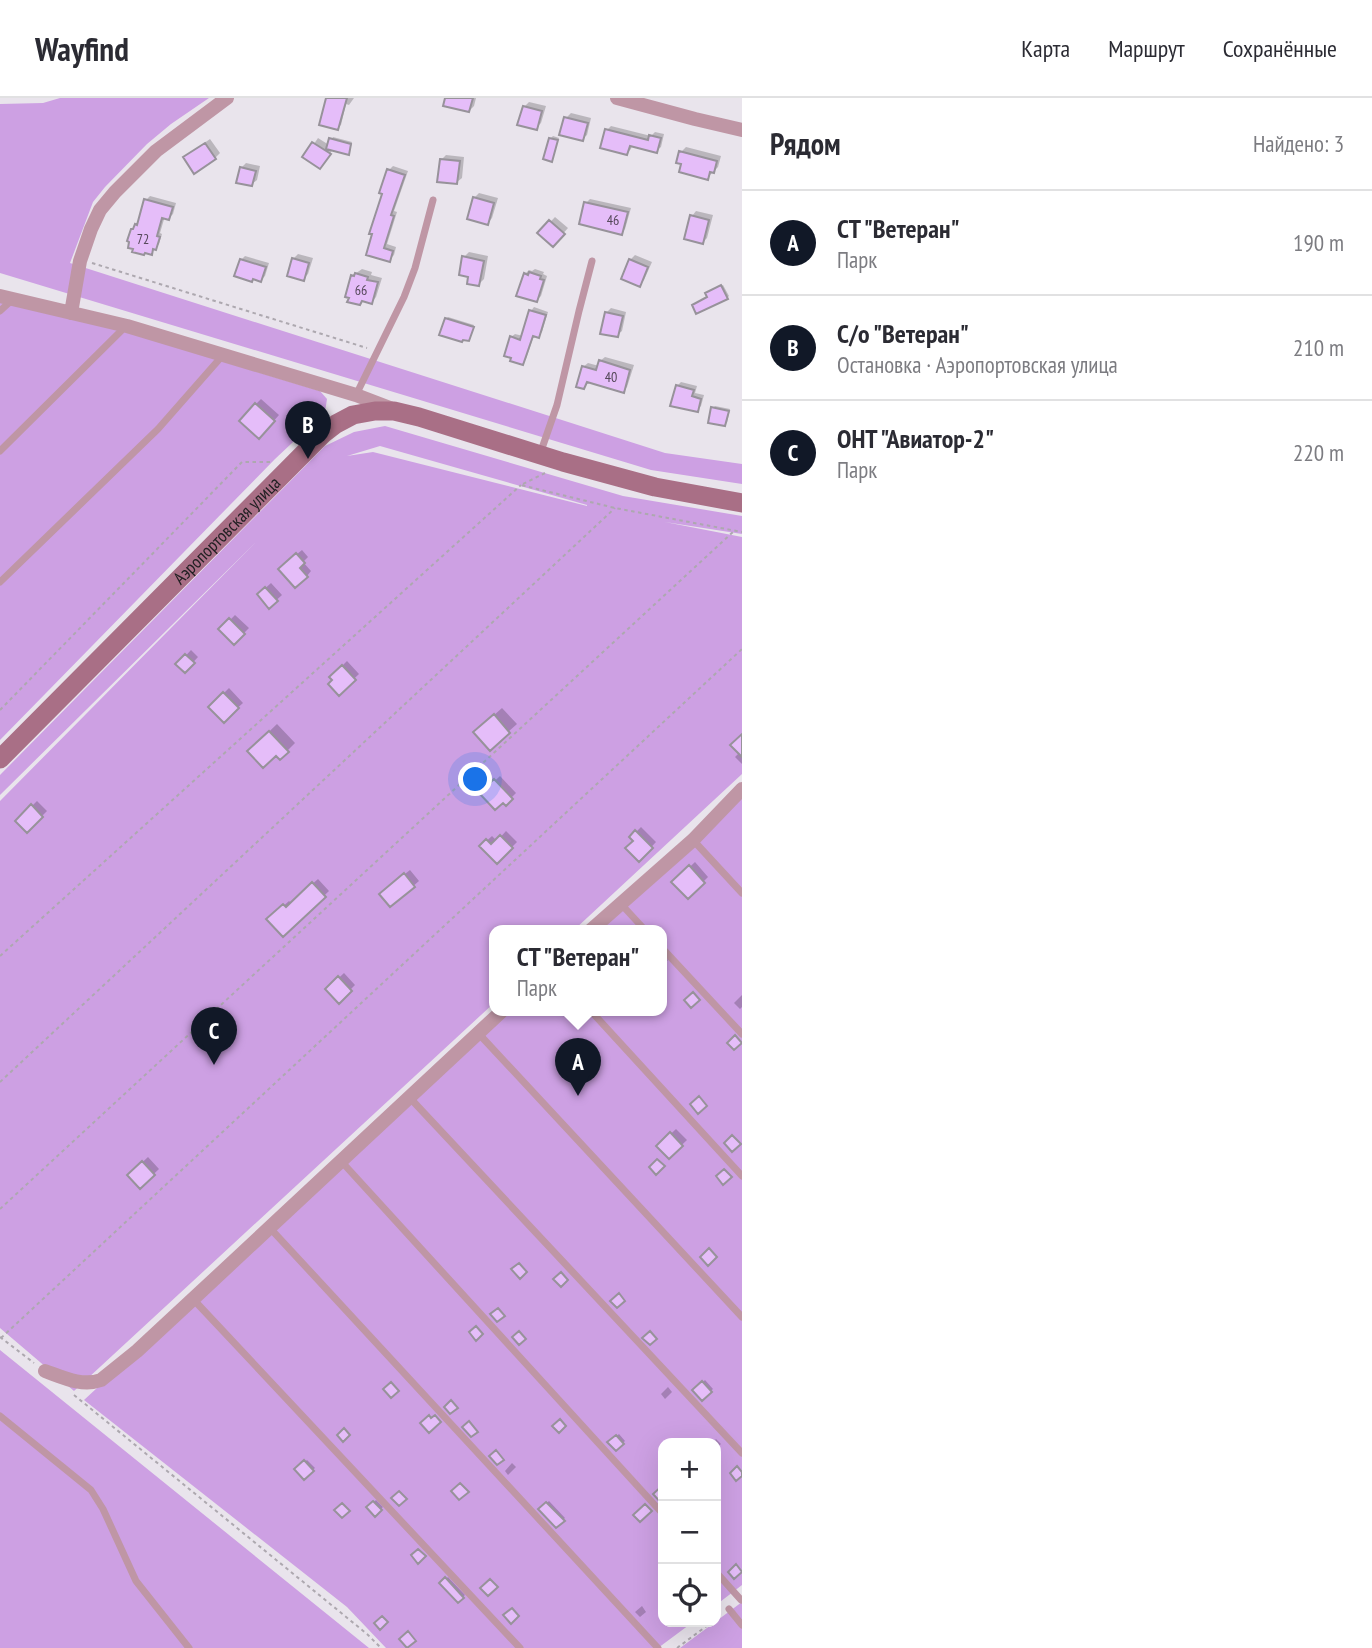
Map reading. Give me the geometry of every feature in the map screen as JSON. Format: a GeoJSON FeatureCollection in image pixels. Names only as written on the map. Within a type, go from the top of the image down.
{"type":"FeatureCollection","features":[{"type":"Feature","properties":{"kind":"street"},"geometry":{"type":"LineString","coordinates":[[71,313],[80,261],[100,209],[156,150],[227,98]]}},
{"type":"Feature","properties":{"kind":"street"},"geometry":{"type":"LineString","coordinates":[[617,98],[742,130]]}},
{"type":"Feature","properties":{"kind":"street"},"geometry":{"type":"LineString","coordinates":[[6,298],[127,326],[356,395],[408,414]]}},
{"type":"Feature","properties":{"kind":"street","name":"Аэропортовская улица"},"geometry":{"type":"LineString","coordinates":[[0,759],[323,434],[353,415],[376,411],[408,414],[655,487],[742,503]]}},
{"type":"Feature","properties":{"kind":"street"},"geometry":{"type":"LineString","coordinates":[[597,925],[693,841],[742,789]]}},
{"type":"Feature","properties":{"kind":"street"},"geometry":{"type":"LineString","coordinates":[[45,1371],[85,1383],[101,1380],[137,1351],[497,1016]]}},
{"type":"Feature","properties":{"kind":"lane"},"geometry":{"type":"LineString","coordinates":[[356,395],[404,298],[415,268],[432,200]]}},
{"type":"Feature","properties":{"kind":"lane"},"geometry":{"type":"LineString","coordinates":[[539,454],[557,405],[592,261]]}},
{"type":"Feature","properties":{"kind":"lane"},"geometry":{"type":"LineString","coordinates":[[0,312],[6,298]]}},
{"type":"Feature","properties":{"kind":"lane"},"geometry":{"type":"LineString","coordinates":[[0,452],[127,326]]}},
{"type":"Feature","properties":{"kind":"lane"},"geometry":{"type":"LineString","coordinates":[[0,582],[158,429],[223,354]]}},
{"type":"Feature","properties":{"kind":"lane"},"geometry":{"type":"LineString","coordinates":[[693,841],[742,893]]}},
{"type":"Feature","properties":{"kind":"lane"},"geometry":{"type":"LineString","coordinates":[[621,904],[640,925]]}},
{"type":"Feature","properties":{"kind":"lane"},"geometry":{"type":"LineString","coordinates":[[667,953],[742,1034]]}},
{"type":"Feature","properties":{"kind":"lane"},"geometry":{"type":"LineString","coordinates":[[595,1016],[742,1176]]}},
{"type":"Feature","properties":{"kind":"lane"},"geometry":{"type":"LineString","coordinates":[[479,1034],[742,1317]]}},
{"type":"Feature","properties":{"kind":"lane"},"geometry":{"type":"LineString","coordinates":[[410,1098],[742,1453]]}},
{"type":"Feature","properties":{"kind":"lane"},"geometry":{"type":"LineString","coordinates":[[341,1161],[658,1509]]}},
{"type":"Feature","properties":{"kind":"lane"},"geometry":{"type":"LineString","coordinates":[[269,1227],[659,1648]]}},
{"type":"Feature","properties":{"kind":"lane"},"geometry":{"type":"LineString","coordinates":[[193,1299],[520,1648]]}},
{"type":"Feature","properties":{"kind":"lane"},"geometry":{"type":"LineString","coordinates":[[0,1416],[91,1490],[103,1509],[136,1581],[189,1648]]}},
{"type":"Feature","properties":{"kind":"lane"},"geometry":{"type":"LineString","coordinates":[[721,1578],[741,1600]]}},
{"type":"Feature","properties":{"kind":"lane"},"geometry":{"type":"LineString","coordinates":[[729,1609],[742,1625]]}},
{"type":"Feature","properties":{"kind":"path"},"geometry":{"type":"LineString","coordinates":[[80,261],[378,351]]}},
{"type":"Feature","properties":{"kind":"path"},"geometry":{"type":"LineString","coordinates":[[0,710],[242,462],[295,462]]}},
{"type":"Feature","properties":{"kind":"path"},"geometry":{"type":"LineString","coordinates":[[0,956],[521,485],[564,462]]}},
{"type":"Feature","properties":{"kind":"path"},"geometry":{"type":"LineString","coordinates":[[521,485],[615,508],[742,532]]}},
{"type":"Feature","properties":{"kind":"path"},"geometry":{"type":"LineString","coordinates":[[0,1082],[615,508]]}},
{"type":"Feature","properties":{"kind":"path"},"geometry":{"type":"LineString","coordinates":[[0,1209],[734,531]]}},
{"type":"Feature","properties":{"kind":"path"},"geometry":{"type":"LineString","coordinates":[[45,1371],[1,1337],[742,649]]}},
{"type":"Feature","properties":{"kind":"path"},"geometry":{"type":"LineString","coordinates":[[66,1389],[381,1648]]}},
{"type":"Feature","properties":{"kind":"path"},"geometry":{"type":"LineString","coordinates":[[677,1648],[705,1627]]}},
{"type":"Feature","properties":{"kind":"shaded area"},"geometry":{"type":"Polygon","coordinates":[[[60,98],[209,98],[147,144],[105,187],[93,202],[70,263],[665,453],[742,464],[742,484],[651,470],[0,273],[0,104],[43,103],[60,98]]]}},
{"type":"Feature","properties":{"kind":"shaded area"},"geometry":{"type":"Polygon","coordinates":[[[0,294],[320,391],[327,399],[325,412],[275,459],[0,740],[0,294]],[[255,403],[239,422],[260,439],[275,421],[255,403]]]}},
{"type":"Feature","properties":{"kind":"shaded area"},"geometry":{"type":"Polygon","coordinates":[[[385,426],[623,496],[742,516],[742,534],[665,522],[742,537],[742,774],[579,925],[489,925],[489,1008],[74,1391],[0,1328],[0,801],[263,535],[0,795],[0,775],[325,446],[354,432],[385,426]],[[380,446],[347,456],[373,452],[587,506],[380,446]]]}},
{"type":"Feature","properties":{"kind":"shaded area"},"geometry":{"type":"Polygon","coordinates":[[[742,793],[742,1585],[721,1601],[721,1438],[658,1438],[658,1627],[686,1627],[658,1648],[386,1648],[347,1607],[84,1400],[500,1016],[667,1016],[667,925],[599,925],[742,793]]]}},
{"type":"Feature","properties":{"kind":"shaded area"},"geometry":{"type":"Polygon","coordinates":[[[0,1350],[369,1648],[0,1648],[0,1350]]]}},
{"type":"Feature","properties":{"kind":"shaded area"},"geometry":{"type":"Polygon","coordinates":[[[742,1602],[742,1648],[680,1648],[708,1627],[721,1627],[721,1618],[742,1602]]]}},
{"type":"Feature","properties":{"kind":"building"},"geometry":{"type":"Polygon","coordinates":[[[326,98],[347,98],[338,130],[319,125],[326,98]]]}},
{"type":"Feature","properties":{"kind":"building"},"geometry":{"type":"Polygon","coordinates":[[[445,98],[473,98],[469,112],[443,106],[445,98]]]}},
{"type":"Feature","properties":{"kind":"building"},"geometry":{"type":"Polygon","coordinates":[[[523,106],[542,111],[537,130],[517,125],[523,106]]]}},
{"type":"Feature","properties":{"kind":"building"},"geometry":{"type":"Polygon","coordinates":[[[564,117],[588,123],[583,141],[559,135],[564,117]]]}},
{"type":"Feature","properties":{"kind":"building"},"geometry":{"type":"Polygon","coordinates":[[[605,129],[648,140],[649,135],[661,138],[657,153],[630,146],[627,155],[600,148],[605,129]]]}},
{"type":"Feature","properties":{"kind":"building"},"geometry":{"type":"Polygon","coordinates":[[[329,138],[351,144],[349,155],[326,149],[329,138]]]}},
{"type":"Feature","properties":{"kind":"building"},"geometry":{"type":"Polygon","coordinates":[[[549,138],[558,140],[552,162],[543,159],[549,138]]]}},
{"type":"Feature","properties":{"kind":"building"},"geometry":{"type":"Polygon","coordinates":[[[312,142],[331,154],[320,169],[302,157],[312,142]]]}},
{"type":"Feature","properties":{"kind":"building"},"geometry":{"type":"Polygon","coordinates":[[[205,143],[216,159],[194,174],[183,157],[205,143]]]}},
{"type":"Feature","properties":{"kind":"building"},"geometry":{"type":"Polygon","coordinates":[[[679,151],[717,161],[714,173],[710,172],[708,180],[679,172],[681,164],[676,163],[679,151]]]}},
{"type":"Feature","properties":{"kind":"building"},"geometry":{"type":"Polygon","coordinates":[[[440,159],[460,161],[457,184],[437,182],[440,159]]]}},
{"type":"Feature","properties":{"kind":"building"},"geometry":{"type":"Polygon","coordinates":[[[240,167],[256,171],[252,186],[236,183],[240,167]]]}},
{"type":"Feature","properties":{"kind":"building"},"geometry":{"type":"Polygon","coordinates":[[[387,169],[405,175],[391,215],[394,216],[384,248],[393,251],[390,262],[366,255],[387,169]]]}},
{"type":"Feature","properties":{"kind":"building"},"geometry":{"type":"Polygon","coordinates":[[[473,197],[494,203],[488,225],[467,219],[473,197]]]}},
{"type":"Feature","properties":{"kind":"building"},"geometry":{"type":"Polygon","coordinates":[[[144,199],[173,207],[169,220],[162,218],[157,236],[160,237],[152,255],[132,252],[133,249],[128,248],[127,241],[131,229],[137,225],[144,199]]]}},
{"type":"Feature","properties":{"kind":"building"},"geometry":{"type":"Polygon","coordinates":[[[584,202],[628,212],[622,235],[579,224],[584,202]]]}},
{"type":"Feature","properties":{"kind":"building"},"geometry":{"type":"Polygon","coordinates":[[[690,215],[709,220],[703,244],[684,239],[690,215]]]}},
{"type":"Feature","properties":{"kind":"building"},"geometry":{"type":"Polygon","coordinates":[[[549,220],[565,234],[553,247],[537,233],[549,220]]]}},
{"type":"Feature","properties":{"kind":"building"},"geometry":{"type":"Polygon","coordinates":[[[462,256],[484,261],[479,286],[467,284],[468,277],[459,275],[462,256]]]}},
{"type":"Feature","properties":{"kind":"building"},"geometry":{"type":"Polygon","coordinates":[[[292,258],[309,263],[304,281],[287,276],[292,258]]]}},
{"type":"Feature","properties":{"kind":"building"},"geometry":{"type":"Polygon","coordinates":[[[240,259],[266,267],[261,282],[234,276],[240,259]]]}},
{"type":"Feature","properties":{"kind":"building"},"geometry":{"type":"Polygon","coordinates":[[[629,259],[648,267],[640,287],[621,279],[629,259]]]}},
{"type":"Feature","properties":{"kind":"building"},"geometry":{"type":"Polygon","coordinates":[[[529,272],[541,276],[540,279],[544,280],[537,302],[516,296],[524,273],[528,275],[529,272]]]}},
{"type":"Feature","properties":{"kind":"building"},"geometry":{"type":"Polygon","coordinates":[[[355,273],[368,277],[367,280],[378,282],[372,304],[362,301],[360,305],[347,302],[349,298],[345,297],[351,275],[354,276],[355,273]]]}},
{"type":"Feature","properties":{"kind":"building"},"geometry":{"type":"Polygon","coordinates":[[[721,285],[728,299],[696,314],[692,305],[707,297],[705,293],[721,285]]]}},
{"type":"Feature","properties":{"kind":"building"},"geometry":{"type":"Polygon","coordinates":[[[529,310],[546,315],[539,338],[533,336],[523,365],[504,356],[510,336],[520,340],[529,310]]]}},
{"type":"Feature","properties":{"kind":"building"},"geometry":{"type":"Polygon","coordinates":[[[605,312],[623,316],[618,337],[600,334],[605,312]]]}},
{"type":"Feature","properties":{"kind":"building"},"geometry":{"type":"Polygon","coordinates":[[[445,318],[474,327],[469,341],[462,342],[439,335],[445,318]]]}},
{"type":"Feature","properties":{"kind":"building"},"geometry":{"type":"Polygon","coordinates":[[[599,360],[630,370],[624,393],[587,382],[584,389],[576,387],[582,366],[596,370],[599,360]]]}},
{"type":"Feature","properties":{"kind":"building"},"geometry":{"type":"Polygon","coordinates":[[[676,385],[694,390],[692,396],[701,399],[698,412],[670,406],[676,385]]]}},
{"type":"Feature","properties":{"kind":"building"},"geometry":{"type":"Polygon","coordinates":[[[255,403],[275,421],[259,439],[239,421],[255,403]]]}},
{"type":"Feature","properties":{"kind":"building"},"geometry":{"type":"Polygon","coordinates":[[[711,407],[729,411],[725,426],[708,423],[711,407]]]}},
{"type":"Feature","properties":{"kind":"building"},"geometry":{"type":"Polygon","coordinates":[[[296,553],[305,563],[300,568],[308,577],[295,588],[278,569],[296,553]]]}},
{"type":"Feature","properties":{"kind":"building"},"geometry":{"type":"Polygon","coordinates":[[[265,587],[278,601],[269,609],[257,594],[265,587]]]}},
{"type":"Feature","properties":{"kind":"building"},"geometry":{"type":"Polygon","coordinates":[[[229,618],[245,634],[234,645],[218,629],[229,618]]]}},
{"type":"Feature","properties":{"kind":"building"},"geometry":{"type":"Polygon","coordinates":[[[185,654],[195,663],[185,673],[175,664],[185,654]]]}},
{"type":"Feature","properties":{"kind":"building"},"geometry":{"type":"Polygon","coordinates":[[[342,665],[356,680],[339,696],[328,684],[332,680],[329,677],[342,665]]]}},
{"type":"Feature","properties":{"kind":"building"},"geometry":{"type":"Polygon","coordinates":[[[223,692],[239,708],[224,723],[208,707],[223,692]]]}},
{"type":"Feature","properties":{"kind":"building"},"geometry":{"type":"Polygon","coordinates":[[[494,714],[510,733],[490,751],[473,732],[494,714]]]}},
{"type":"Feature","properties":{"kind":"building"},"geometry":{"type":"Polygon","coordinates":[[[269,731],[289,752],[280,760],[276,756],[263,768],[247,751],[269,731]]]}},
{"type":"Feature","properties":{"kind":"building"},"geometry":{"type":"Polygon","coordinates":[[[742,734],[742,757],[730,745],[742,734]]]}},
{"type":"Feature","properties":{"kind":"building"},"geometry":{"type":"Polygon","coordinates":[[[494,779],[513,799],[506,806],[503,803],[495,810],[479,793],[494,779]]]}},
{"type":"Feature","properties":{"kind":"building"},"geometry":{"type":"Polygon","coordinates":[[[31,804],[43,817],[27,833],[15,821],[31,804]]]}},
{"type":"Feature","properties":{"kind":"building"},"geometry":{"type":"Polygon","coordinates":[[[635,830],[653,848],[639,862],[625,848],[633,841],[629,837],[635,830]]]}},
{"type":"Feature","properties":{"kind":"building"},"geometry":{"type":"Polygon","coordinates":[[[500,835],[513,848],[497,864],[479,846],[486,839],[491,844],[500,835]]]}},
{"type":"Feature","properties":{"kind":"building"},"geometry":{"type":"Polygon","coordinates":[[[689,865],[705,883],[688,899],[671,882],[689,865]]]}},
{"type":"Feature","properties":{"kind":"building"},"geometry":{"type":"Polygon","coordinates":[[[404,873],[415,887],[390,907],[379,894],[404,873]]]}},
{"type":"Feature","properties":{"kind":"building"},"geometry":{"type":"Polygon","coordinates":[[[312,882],[326,897],[283,937],[266,919],[283,904],[286,907],[312,882]]]}},
{"type":"Feature","properties":{"kind":"building"},"geometry":{"type":"Polygon","coordinates":[[[338,976],[352,991],[339,1004],[325,989],[338,976]]]}},
{"type":"Feature","properties":{"kind":"building"},"geometry":{"type":"Polygon","coordinates":[[[693,992],[700,1000],[691,1008],[684,1000],[693,992]]]}},
{"type":"Feature","properties":{"kind":"building"},"geometry":{"type":"Polygon","coordinates":[[[735,1035],[742,1043],[734,1050],[727,1043],[735,1035]]]}},
{"type":"Feature","properties":{"kind":"building"},"geometry":{"type":"Polygon","coordinates":[[[699,1096],[707,1106],[698,1114],[690,1104],[699,1096]]]}},
{"type":"Feature","properties":{"kind":"building"},"geometry":{"type":"Polygon","coordinates":[[[670,1132],[683,1146],[669,1159],[656,1146],[670,1132]]]}},
{"type":"Feature","properties":{"kind":"building"},"geometry":{"type":"Polygon","coordinates":[[[732,1135],[741,1144],[732,1152],[724,1143],[732,1135]]]}},
{"type":"Feature","properties":{"kind":"building"},"geometry":{"type":"Polygon","coordinates":[[[657,1159],[665,1166],[656,1175],[649,1167],[657,1159]]]}},
{"type":"Feature","properties":{"kind":"building"},"geometry":{"type":"Polygon","coordinates":[[[142,1161],[155,1175],[140,1189],[127,1175],[142,1161]]]}},
{"type":"Feature","properties":{"kind":"building"},"geometry":{"type":"Polygon","coordinates":[[[724,1169],[732,1177],[723,1185],[716,1176],[724,1169]]]}},
{"type":"Feature","properties":{"kind":"building"},"geometry":{"type":"Polygon","coordinates":[[[709,1248],[717,1257],[708,1266],[700,1257],[709,1248]]]}},
{"type":"Feature","properties":{"kind":"building"},"geometry":{"type":"Polygon","coordinates":[[[519,1263],[527,1272],[520,1279],[511,1269],[519,1263]]]}},
{"type":"Feature","properties":{"kind":"building"},"geometry":{"type":"Polygon","coordinates":[[[561,1272],[568,1280],[561,1287],[553,1279],[561,1272]]]}},
{"type":"Feature","properties":{"kind":"building"},"geometry":{"type":"Polygon","coordinates":[[[619,1293],[625,1301],[617,1308],[610,1301],[619,1293]]]}},
{"type":"Feature","properties":{"kind":"building"},"geometry":{"type":"Polygon","coordinates":[[[498,1308],[505,1316],[497,1322],[490,1314],[498,1308]]]}},
{"type":"Feature","properties":{"kind":"building"},"geometry":{"type":"Polygon","coordinates":[[[476,1326],[483,1334],[476,1341],[469,1332],[476,1326]]]}},
{"type":"Feature","properties":{"kind":"building"},"geometry":{"type":"Polygon","coordinates":[[[519,1331],[526,1339],[519,1345],[512,1337],[519,1331]]]}},
{"type":"Feature","properties":{"kind":"building"},"geometry":{"type":"Polygon","coordinates":[[[650,1331],[657,1339],[650,1345],[642,1338],[650,1331]]]}},
{"type":"Feature","properties":{"kind":"building"},"geometry":{"type":"Polygon","coordinates":[[[702,1381],[712,1392],[702,1401],[692,1390],[702,1381]]]}},
{"type":"Feature","properties":{"kind":"building"},"geometry":{"type":"Polygon","coordinates":[[[391,1382],[399,1391],[391,1398],[383,1389],[391,1382]]]}},
{"type":"Feature","properties":{"kind":"building"},"geometry":{"type":"Polygon","coordinates":[[[451,1400],[458,1408],[450,1414],[444,1407],[451,1400]]]}},
{"type":"Feature","properties":{"kind":"building"},"geometry":{"type":"Polygon","coordinates":[[[429,1415],[431,1418],[435,1415],[441,1422],[429,1433],[420,1423],[429,1415]]]}},
{"type":"Feature","properties":{"kind":"building"},"geometry":{"type":"Polygon","coordinates":[[[560,1419],[566,1426],[559,1433],[552,1426],[560,1419]]]}},
{"type":"Feature","properties":{"kind":"building"},"geometry":{"type":"Polygon","coordinates":[[[469,1421],[478,1432],[471,1437],[462,1427],[469,1421]]]}},
{"type":"Feature","properties":{"kind":"building"},"geometry":{"type":"Polygon","coordinates":[[[344,1428],[350,1435],[343,1442],[337,1435],[344,1428]]]}},
{"type":"Feature","properties":{"kind":"building"},"geometry":{"type":"Polygon","coordinates":[[[616,1435],[624,1444],[616,1451],[607,1442],[616,1435]]]}},
{"type":"Feature","properties":{"kind":"building"},"geometry":{"type":"Polygon","coordinates":[[[496,1450],[504,1460],[497,1465],[489,1456],[496,1450]]]}},
{"type":"Feature","properties":{"kind":"building"},"geometry":{"type":"Polygon","coordinates":[[[304,1460],[314,1471],[304,1480],[294,1469],[304,1460]]]}},
{"type":"Feature","properties":{"kind":"building"},"geometry":{"type":"Polygon","coordinates":[[[737,1466],[742,1476],[736,1481],[730,1473],[737,1466]]]}},
{"type":"Feature","properties":{"kind":"building"},"geometry":{"type":"Polygon","coordinates":[[[460,1483],[469,1492],[459,1500],[451,1491],[460,1483]]]}},
{"type":"Feature","properties":{"kind":"building"},"geometry":{"type":"Polygon","coordinates":[[[399,1491],[407,1499],[399,1506],[391,1498],[399,1491]]]}},
{"type":"Feature","properties":{"kind":"building"},"geometry":{"type":"Polygon","coordinates":[[[373,1501],[382,1510],[375,1517],[366,1507],[373,1501]]]}},
{"type":"Feature","properties":{"kind":"building"},"geometry":{"type":"Polygon","coordinates":[[[546,1502],[565,1521],[556,1528],[538,1509],[546,1502]]]}},
{"type":"Feature","properties":{"kind":"building"},"geometry":{"type":"Polygon","coordinates":[[[342,1503],[350,1511],[342,1518],[334,1510],[342,1503]]]}},
{"type":"Feature","properties":{"kind":"building"},"geometry":{"type":"Polygon","coordinates":[[[645,1504],[652,1511],[640,1522],[633,1515],[645,1504]]]}},
{"type":"Feature","properties":{"kind":"building"},"geometry":{"type":"Polygon","coordinates":[[[418,1549],[426,1556],[418,1564],[411,1555],[418,1549]]]}},
{"type":"Feature","properties":{"kind":"building"},"geometry":{"type":"Polygon","coordinates":[[[736,1564],[742,1572],[734,1579],[728,1572],[736,1564]]]}},
{"type":"Feature","properties":{"kind":"building"},"geometry":{"type":"Polygon","coordinates":[[[445,1577],[464,1598],[458,1603],[439,1583],[445,1577]]]}},
{"type":"Feature","properties":{"kind":"building"},"geometry":{"type":"Polygon","coordinates":[[[490,1579],[498,1587],[488,1596],[480,1588],[490,1579]]]}},
{"type":"Feature","properties":{"kind":"building"},"geometry":{"type":"Polygon","coordinates":[[[512,1608],[519,1616],[511,1624],[503,1615],[512,1608]]]}},
{"type":"Feature","properties":{"kind":"building"},"geometry":{"type":"Polygon","coordinates":[[[382,1616],[388,1622],[380,1630],[374,1623],[382,1616]]]}},
{"type":"Feature","properties":{"kind":"building"},"geometry":{"type":"Polygon","coordinates":[[[408,1631],[416,1641],[407,1648],[399,1639],[408,1631]]]}},
{"type":"Feature","properties":{"kind":"place","name":"С/о \"Ветеран\""},"geometry":{"type":"Point","coordinates":[308,459]}},
{"type":"Feature","properties":{"kind":"place","name":"ОНТ \"Авиатор-2\""},"geometry":{"type":"Point","coordinates":[214,1065]}},
{"type":"Feature","properties":{"kind":"place","name":"СТ \"Ветеран\""},"geometry":{"type":"Point","coordinates":[578,1096]}}]}
